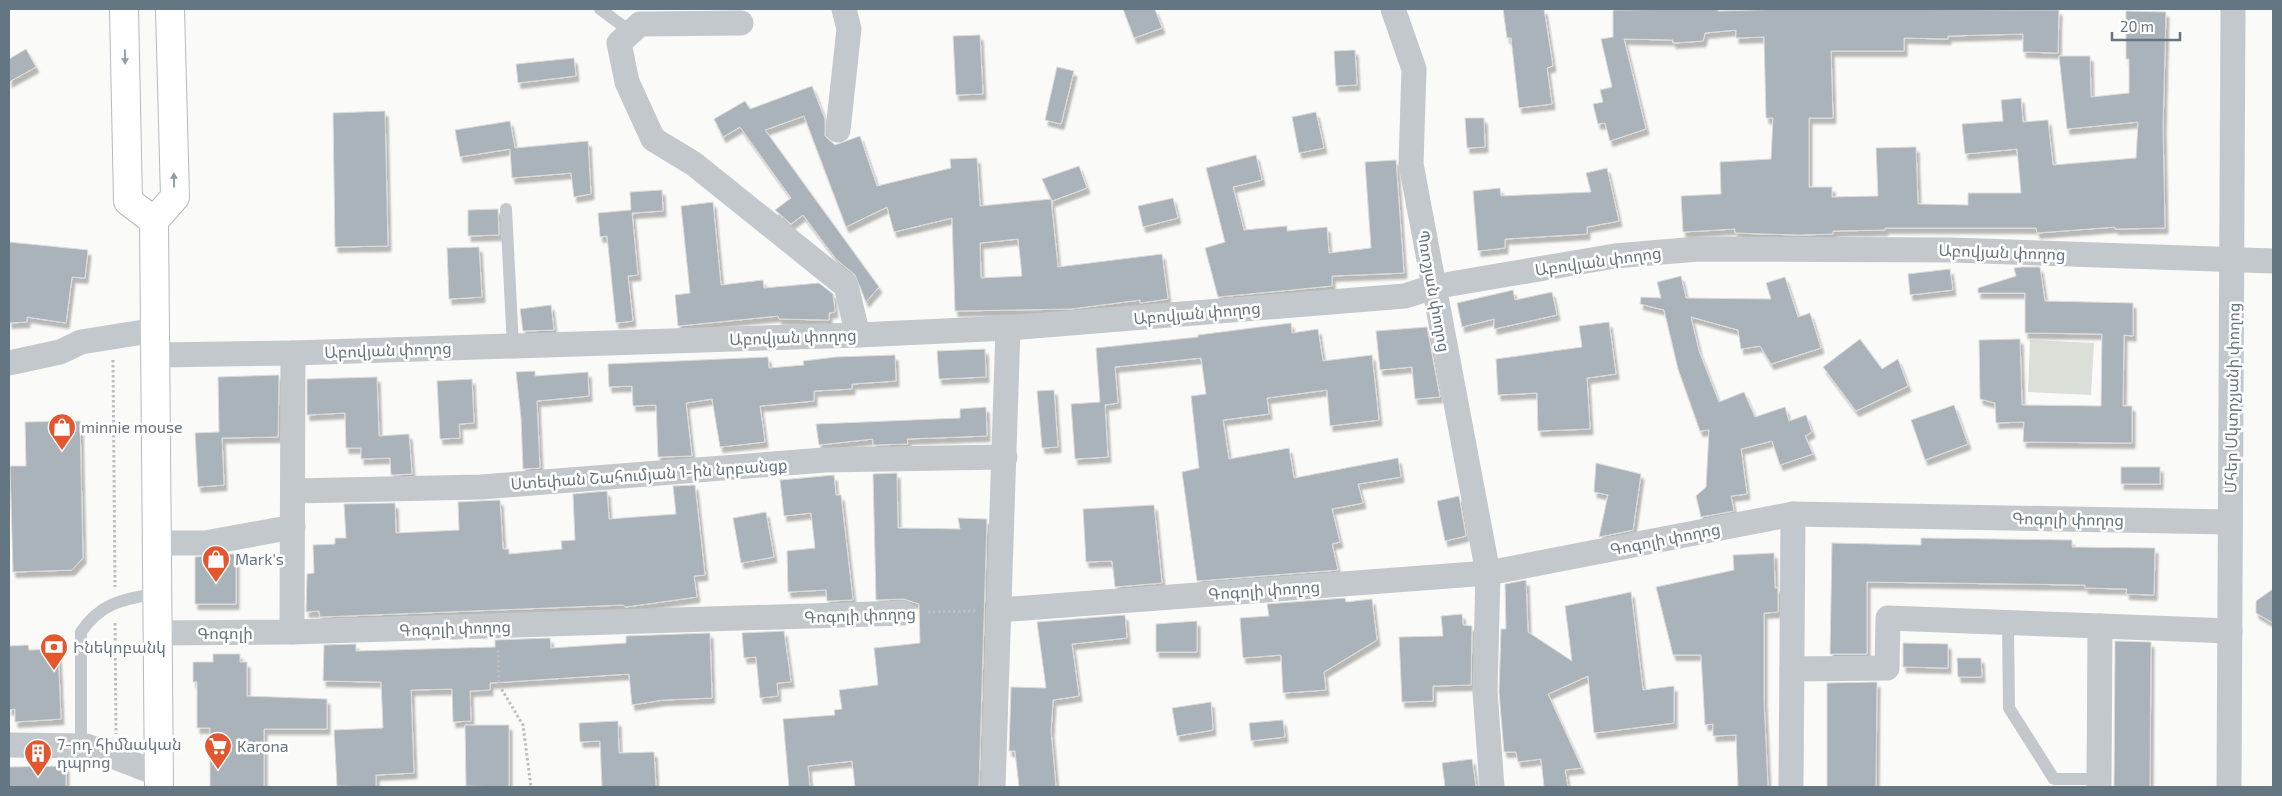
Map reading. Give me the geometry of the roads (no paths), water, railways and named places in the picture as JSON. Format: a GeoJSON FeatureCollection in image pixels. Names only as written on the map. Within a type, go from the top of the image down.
{"type":"FeatureCollection","features":[{"type":"Feature","properties":{"kind":"main road"},"geometry":{"type":"LineString","coordinates":[[124,9],[128,201],[154,221]]}},
{"type":"Feature","properties":{"kind":"main road"},"geometry":{"type":"LineString","coordinates":[[159,781],[154,221],[175,197],[170,9]]}},
{"type":"Feature","properties":{"kind":"street"},"geometry":{"type":"LineString","coordinates":[[838,130],[849,29],[844,9]]}},
{"type":"Feature","properties":{"kind":"street","name":"Պռոշյան փողոց"},"geometry":{"type":"LineString","coordinates":[[1393,9],[1414,69],[1411,164],[1488,573],[1485,692],[1492,787]]}},
{"type":"Feature","properties":{"kind":"street","name":"Մհեր Մկտրչյանի փողոց"},"geometry":{"type":"LineString","coordinates":[[2229,787],[2234,9]]}},
{"type":"Feature","properties":{"kind":"street"},"geometry":{"type":"LineString","coordinates":[[741,23],[640,24],[619,44],[627,82],[653,139],[694,164],[846,286],[858,335]]}},
{"type":"Feature","properties":{"kind":"street","name":"Աբովյան փողոց"},"geometry":{"type":"LineString","coordinates":[[9,363],[60,352],[81,342],[112,337],[293,353],[858,335],[1008,328],[1405,296],[1433,287],[1614,256],[1698,249],[1951,250],[2273,260]]}},
{"type":"Feature","properties":{"kind":"street"},"geometry":{"type":"LineString","coordinates":[[993,787],[1008,328]]}},
{"type":"Feature","properties":{"kind":"street"},"geometry":{"type":"LineString","coordinates":[[292,632],[293,353]]}},
{"type":"Feature","properties":{"kind":"street","name":"Ստեփան Շահումյան 1-ին նրբանցք"},"geometry":{"type":"LineString","coordinates":[[293,491],[481,487],[824,460],[1005,457]]}},
{"type":"Feature","properties":{"kind":"street"},"geometry":{"type":"LineString","coordinates":[[1791,787],[1793,514]]}},
{"type":"Feature","properties":{"kind":"street","name":"Գոգոլի փողոց"},"geometry":{"type":"LineString","coordinates":[[1000,610],[1488,573],[1793,514],[2230,522]]}},
{"type":"Feature","properties":{"kind":"street"},"geometry":{"type":"LineString","coordinates":[[158,543],[205,543],[293,527]]}},
{"type":"Feature","properties":{"kind":"street","name":"Գոգոլի փողոց"},"geometry":{"type":"LineString","coordinates":[[292,632],[904,613]]}},
{"type":"Feature","properties":{"kind":"street"},"geometry":{"type":"LineString","coordinates":[[1792,669],[1887,668],[1888,618],[2230,631]]}},
{"type":"Feature","properties":{"kind":"street"},"geometry":{"type":"LineString","coordinates":[[2099,783],[2100,626]]}},
{"type":"Feature","properties":{"kind":"street","name":"Գոգոլի"},"geometry":{"type":"LineString","coordinates":[[158,633],[292,632]]}},
{"type":"Feature","properties":{"kind":"street"},"geometry":{"type":"LineString","coordinates":[[9,746],[81,746],[117,758],[159,781]]}},
{"type":"Feature","properties":{"kind":"lane"},"geometry":{"type":"LineString","coordinates":[[600,9],[631,32]]}},
{"type":"Feature","properties":{"kind":"lane"},"geometry":{"type":"LineString","coordinates":[[506,209],[513,347]]}},
{"type":"Feature","properties":{"kind":"lane"},"geometry":{"type":"LineString","coordinates":[[81,746],[81,632],[90,618],[115,601],[158,592]]}},
{"type":"Feature","properties":{"kind":"lane"},"geometry":{"type":"LineString","coordinates":[[2008,622],[2009,708],[2054,779],[2099,783]]}},
{"type":"Feature","properties":{"kind":"place","name":"minnie mouse"},"geometry":{"type":"Point","coordinates":[62,451]}},
{"type":"Feature","properties":{"kind":"place","name":"Mark's"},"geometry":{"type":"Point","coordinates":[216,583]}},
{"type":"Feature","properties":{"kind":"place","name":"Ինեկոբանկ"},"geometry":{"type":"Point","coordinates":[54,671]}},
{"type":"Feature","properties":{"kind":"place","name":"Karona"},"geometry":{"type":"Point","coordinates":[218,770]}},
{"type":"Feature","properties":{"kind":"place","name":"7-րդ հիմնական դպրոց"},"geometry":{"type":"Point","coordinates":[38,777]}}]}
